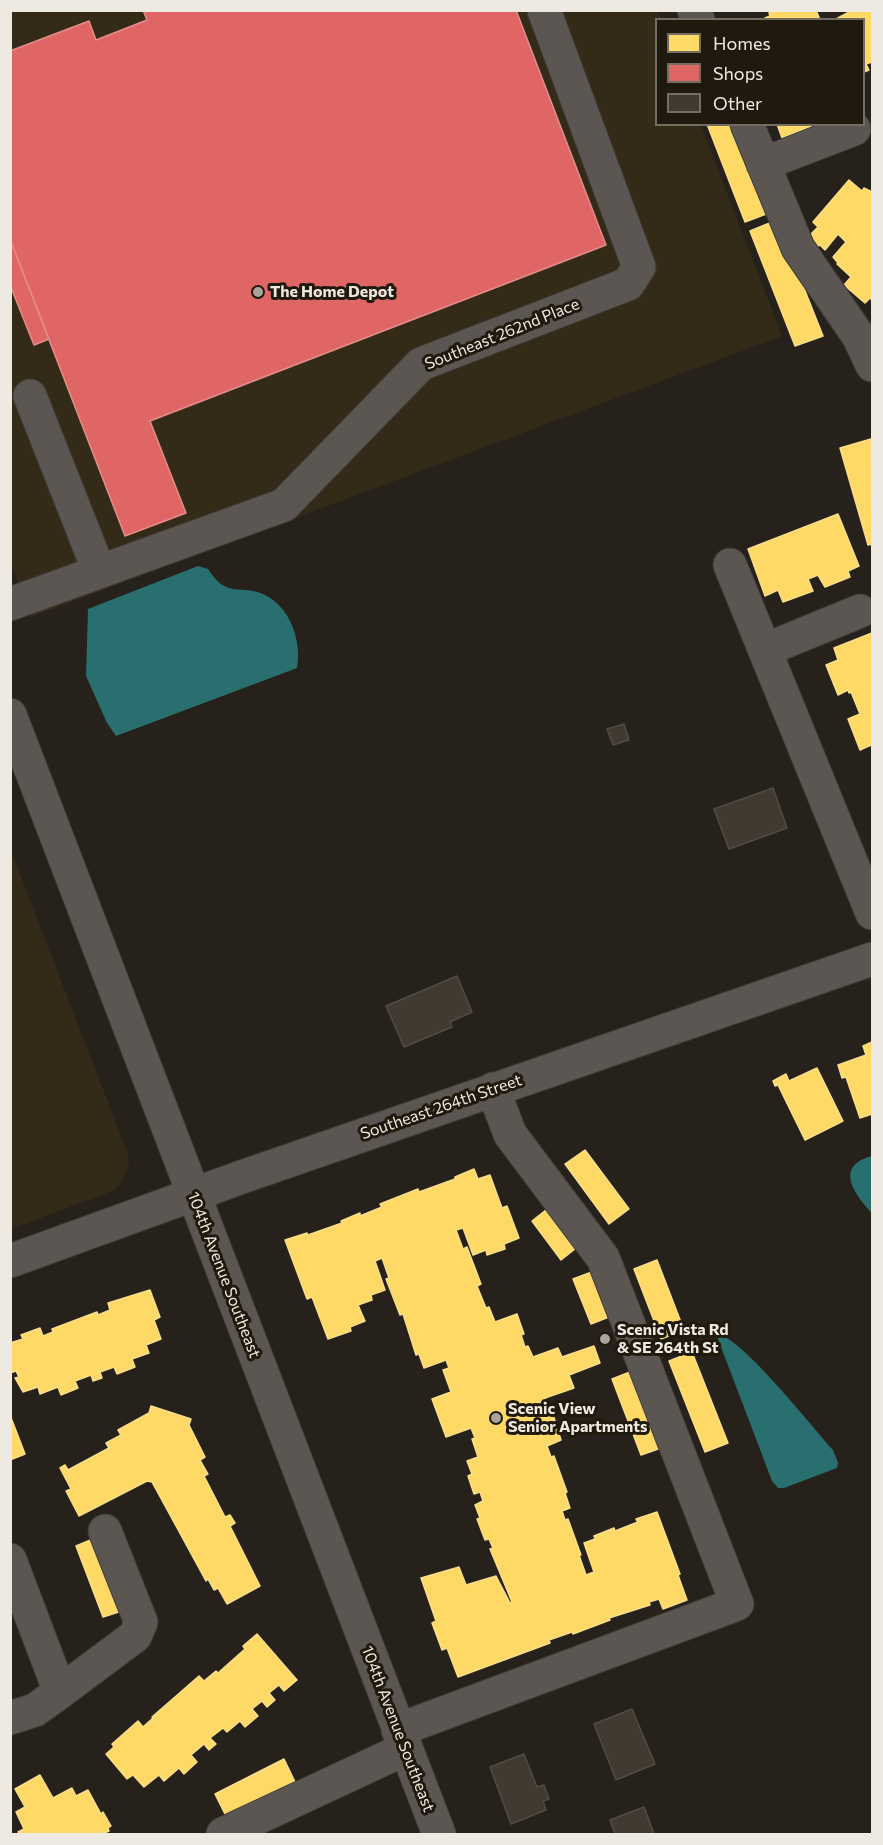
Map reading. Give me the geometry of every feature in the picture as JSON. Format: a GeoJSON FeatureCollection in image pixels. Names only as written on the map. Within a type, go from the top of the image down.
{"type":"FeatureCollection","features":[{"type":"Feature","properties":{"kind":"street","name":"Southeast 262nd Place"},"geometry":{"type":"LineString","coordinates":[[10,604],[284,505],[421,364],[628,284],[639,267],[544,10]]}},
{"type":"Feature","properties":{"kind":"street"},"geometry":{"type":"LineString","coordinates":[[748,126],[798,249],[859,337],[873,365]]}},
{"type":"Feature","properties":{"kind":"street"},"geometry":{"type":"LineString","coordinates":[[763,164],[854,129]]}},
{"type":"Feature","properties":{"kind":"street"},"geometry":{"type":"LineString","coordinates":[[30,396],[99,571]]}},
{"type":"Feature","properties":{"kind":"street"},"geometry":{"type":"LineString","coordinates":[[730,565],[873,913]]}},
{"type":"Feature","properties":{"kind":"street"},"geometry":{"type":"LineString","coordinates":[[765,650],[861,610]]}},
{"type":"Feature","properties":{"kind":"street","name":"104th Avenue Southeast"},"geometry":{"type":"LineString","coordinates":[[10,715],[439,1834]]}},
{"type":"Feature","properties":{"kind":"street","name":"Southeast 264th Street"},"geometry":{"type":"LineString","coordinates":[[10,1261],[192,1194],[873,959]]}},
{"type":"Feature","properties":{"kind":"street"},"geometry":{"type":"LineString","coordinates":[[223,1834],[402,1739],[737,1604],[603,1258],[510,1134],[493,1089]]}},
{"type":"Feature","properties":{"kind":"street"},"geometry":{"type":"LineString","coordinates":[[10,1718],[35,1710],[135,1636],[141,1622],[105,1531]]}},
{"type":"Feature","properties":{"kind":"street"},"geometry":{"type":"LineString","coordinates":[[10,1560],[60,1692]]}},
{"type":"Feature","properties":{"kind":"shaded area"},"geometry":{"type":"Polygon","coordinates":[[[11,11],[658,11],[661,18],[655,18],[655,126],[701,126],[782,336],[31,617],[11,563],[11,11]]]}},
{"type":"Feature","properties":{"kind":"shaded area"},"geometry":{"type":"Polygon","coordinates":[[[10,848],[128,1154],[129,1163],[122,1182],[115,1190],[11,1229],[10,848]]]}},
{"type":"Feature","properties":{"kind":"water"},"geometry":{"type":"Polygon","coordinates":[[[198,566],[208,569],[215,579],[228,588],[256,592],[274,600],[287,616],[296,636],[297,668],[116,736],[107,723],[86,676],[88,609],[198,566]]]}},
{"type":"Feature","properties":{"kind":"water"},"geometry":{"type":"Polygon","coordinates":[[[872,1156],[872,1213],[854,1189],[851,1173],[853,1166],[872,1156]]]}},
{"type":"Feature","properties":{"kind":"water"},"geometry":{"type":"Polygon","coordinates":[[[718,1334],[744,1351],[777,1386],[833,1450],[838,1463],[837,1468],[784,1488],[778,1488],[772,1481],[718,1334]]]}},
{"type":"Feature","properties":{"kind":"building: Homes"},"geometry":{"type":"Polygon","coordinates":[[[776,10],[816,10],[819,18],[765,18],[770,16],[769,13],[776,10]]]}},
{"type":"Feature","properties":{"kind":"building: Homes"},"geometry":{"type":"Polygon","coordinates":[[[853,10],[872,10],[872,62],[866,64],[869,70],[865,72],[865,18],[838,18],[853,10]]]}},
{"type":"Feature","properties":{"kind":"building: Homes"},"geometry":{"type":"Polygon","coordinates":[[[708,126],[740,126],[774,211],[745,222],[708,126]]]}},
{"type":"Feature","properties":{"kind":"building: Homes"},"geometry":{"type":"Polygon","coordinates":[[[778,126],[811,126],[782,138],[778,126]]]}},
{"type":"Feature","properties":{"kind":"building: Homes"},"geometry":{"type":"Polygon","coordinates":[[[849,180],[862,191],[864,188],[872,192],[872,300],[870,298],[865,303],[844,285],[851,277],[833,257],[846,242],[838,234],[825,250],[820,245],[816,247],[810,235],[818,227],[813,222],[849,180]]]}},
{"type":"Feature","properties":{"kind":"building: Homes"},"geometry":{"type":"Polygon","coordinates":[[[777,220],[823,336],[795,346],[750,231],[777,220]]]}},
{"type":"Feature","properties":{"kind":"building: Homes"},"geometry":{"type":"Polygon","coordinates":[[[871,439],[872,544],[868,545],[840,448],[871,439]]]}},
{"type":"Feature","properties":{"kind":"building: Homes"},"geometry":{"type":"Polygon","coordinates":[[[838,514],[859,566],[848,571],[850,577],[825,587],[818,575],[808,579],[813,591],[783,602],[778,590],[765,596],[748,549],[838,514]]]}},
{"type":"Feature","properties":{"kind":"building: Homes"},"geometry":{"type":"Polygon","coordinates":[[[872,633],[872,747],[871,745],[860,750],[848,719],[860,714],[851,692],[849,693],[848,690],[838,695],[826,665],[838,660],[834,648],[872,633]]]}},
{"type":"Feature","properties":{"kind":"building: Homes"},"geometry":{"type":"Polygon","coordinates":[[[872,1042],[872,1114],[860,1118],[846,1077],[842,1078],[838,1065],[866,1055],[863,1046],[872,1042]]]}},
{"type":"Feature","properties":{"kind":"building: Homes"},"geometry":{"type":"Polygon","coordinates":[[[817,1068],[843,1121],[805,1140],[778,1085],[775,1086],[773,1081],[786,1074],[789,1081],[817,1068]]]}},
{"type":"Feature","properties":{"kind":"building: Homes"},"geometry":{"type":"Polygon","coordinates":[[[585,1150],[629,1209],[609,1224],[565,1164],[585,1150]]]}},
{"type":"Feature","properties":{"kind":"building: Homes","name":"Scenic View Senior Apartments"},"geometry":{"type":"Polygon","coordinates":[[[474,1169],[478,1179],[490,1175],[502,1208],[507,1206],[519,1238],[504,1244],[505,1249],[487,1255],[486,1250],[473,1255],[463,1228],[456,1230],[463,1249],[467,1247],[481,1284],[477,1286],[495,1322],[517,1314],[524,1334],[521,1335],[525,1347],[528,1346],[533,1357],[558,1348],[562,1357],[594,1346],[600,1363],[569,1375],[574,1388],[545,1398],[551,1408],[561,1440],[547,1446],[551,1457],[554,1456],[567,1492],[565,1493],[570,1508],[562,1511],[565,1520],[568,1519],[586,1575],[594,1572],[584,1543],[595,1539],[594,1536],[614,1528],[615,1531],[638,1522],[636,1519],[657,1512],[687,1600],[663,1609],[659,1599],[649,1602],[650,1605],[609,1618],[610,1620],[573,1634],[572,1632],[549,1640],[550,1643],[458,1677],[447,1648],[442,1650],[432,1623],[436,1621],[421,1578],[459,1567],[466,1585],[496,1576],[510,1603],[512,1602],[490,1549],[493,1548],[489,1539],[485,1540],[477,1519],[480,1518],[475,1505],[483,1501],[480,1492],[474,1494],[468,1476],[472,1474],[467,1461],[478,1457],[472,1439],[475,1438],[471,1428],[446,1437],[432,1399],[451,1392],[443,1370],[449,1368],[446,1360],[424,1368],[419,1354],[416,1355],[403,1314],[400,1315],[386,1279],[389,1278],[382,1258],[375,1261],[385,1290],[371,1295],[372,1300],[358,1305],[365,1321],[350,1327],[351,1331],[328,1339],[312,1297],[307,1299],[285,1240],[342,1223],[341,1221],[360,1213],[360,1216],[382,1207],[380,1204],[418,1189],[419,1192],[455,1179],[474,1169]]]}},
{"type":"Feature","properties":{"kind":"building: Homes"},"geometry":{"type":"Polygon","coordinates":[[[551,1206],[580,1245],[561,1260],[532,1221],[551,1206]]]}},
{"type":"Feature","properties":{"kind":"building: Homes"},"geometry":{"type":"Polygon","coordinates":[[[657,1260],[684,1330],[661,1339],[634,1269],[657,1260]]]}},
{"type":"Feature","properties":{"kind":"building: Homes"},"geometry":{"type":"Polygon","coordinates":[[[597,1270],[614,1315],[591,1324],[573,1279],[597,1270]]]}},
{"type":"Feature","properties":{"kind":"building: Homes"},"geometry":{"type":"Polygon","coordinates":[[[150,1290],[160,1317],[154,1320],[161,1339],[146,1345],[149,1353],[132,1359],[135,1367],[117,1374],[114,1367],[100,1372],[102,1378],[93,1381],[91,1375],[75,1381],[78,1388],[61,1395],[58,1387],[40,1394],[38,1387],[23,1392],[15,1378],[19,1377],[16,1371],[10,1373],[10,1343],[23,1339],[21,1335],[40,1328],[43,1336],[53,1332],[52,1329],[97,1312],[98,1315],[110,1310],[108,1303],[150,1290]]]}},
{"type":"Feature","properties":{"kind":"building: Homes"},"geometry":{"type":"Polygon","coordinates":[[[692,1352],[728,1443],[705,1452],[669,1361],[692,1352]]]}},
{"type":"Feature","properties":{"kind":"building: Homes"},"geometry":{"type":"Polygon","coordinates":[[[635,1370],[664,1447],[641,1455],[612,1379],[635,1370]]]}},
{"type":"Feature","properties":{"kind":"building: Homes"},"geometry":{"type":"Polygon","coordinates":[[[151,1406],[191,1419],[189,1425],[205,1457],[200,1460],[208,1474],[204,1476],[225,1517],[230,1515],[235,1523],[230,1526],[260,1586],[227,1604],[218,1588],[214,1590],[208,1579],[206,1581],[152,1482],[147,1481],[79,1516],[66,1491],[71,1489],[60,1468],[65,1465],[68,1470],[109,1448],[106,1443],[121,1435],[118,1430],[149,1413],[151,1406]]]}},
{"type":"Feature","properties":{"kind":"building: Homes"},"geometry":{"type":"Polygon","coordinates":[[[10,1415],[25,1454],[10,1460],[10,1415]]]}},
{"type":"Feature","properties":{"kind":"building: Homes"},"geometry":{"type":"Polygon","coordinates":[[[100,1536],[128,1609],[103,1617],[76,1546],[100,1536]]]}},
{"type":"Feature","properties":{"kind":"building: Homes"},"geometry":{"type":"Polygon","coordinates":[[[257,1634],[297,1680],[284,1691],[279,1685],[269,1693],[275,1700],[267,1707],[262,1701],[252,1709],[258,1716],[245,1727],[240,1721],[227,1732],[223,1728],[210,1738],[216,1744],[209,1750],[204,1744],[191,1755],[197,1762],[184,1774],[179,1768],[164,1781],[159,1775],[144,1787],[133,1775],[127,1779],[106,1754],[114,1747],[112,1744],[138,1721],[143,1727],[199,1676],[204,1681],[216,1671],[218,1673],[245,1649],[243,1646],[257,1634]]]}},
{"type":"Feature","properties":{"kind":"building: Homes"},"geometry":{"type":"Polygon","coordinates":[[[284,1759],[295,1782],[226,1816],[215,1794],[284,1759]]]}},
{"type":"Feature","properties":{"kind":"building: Homes"},"geometry":{"type":"Polygon","coordinates":[[[40,1775],[53,1798],[72,1788],[76,1796],[88,1790],[101,1814],[103,1812],[111,1826],[108,1828],[109,1831],[102,1834],[19,1834],[18,1832],[24,1829],[16,1812],[25,1807],[15,1789],[40,1775]]]}},
{"type":"Feature","properties":{"kind":"building: Shops","name":"The Home Depot"},"geometry":{"type":"Polygon","coordinates":[[[143,10],[516,10],[606,245],[150,421],[186,513],[125,536],[10,239],[10,51],[89,21],[96,40],[147,20],[143,10]]]}},
{"type":"Feature","properties":{"kind":"building: Shops"},"geometry":{"type":"Polygon","coordinates":[[[10,239],[49,339],[34,345],[10,285],[10,239]]]}},
{"type":"Feature","properties":{"kind":"building: Other"},"geometry":{"type":"Polygon","coordinates":[[[624,724],[629,740],[613,745],[607,729],[624,724]]]}},
{"type":"Feature","properties":{"kind":"building: Other"},"geometry":{"type":"Polygon","coordinates":[[[773,788],[787,828],[729,849],[714,809],[773,788]]]}},
{"type":"Feature","properties":{"kind":"building: Other"},"geometry":{"type":"Polygon","coordinates":[[[457,976],[472,1012],[450,1022],[452,1027],[404,1047],[386,1006],[457,976]]]}},
{"type":"Feature","properties":{"kind":"building: Other"},"geometry":{"type":"Polygon","coordinates":[[[632,1709],[655,1764],[616,1780],[594,1724],[632,1709]]]}},
{"type":"Feature","properties":{"kind":"building: Other"},"geometry":{"type":"Polygon","coordinates":[[[524,1754],[537,1787],[544,1785],[549,1799],[543,1801],[546,1810],[511,1824],[490,1767],[524,1754]]]}},
{"type":"Feature","properties":{"kind":"building: Other"},"geometry":{"type":"Polygon","coordinates":[[[644,1807],[654,1834],[615,1834],[610,1820],[644,1807]]]}},
{"type":"Feature","properties":{"kind":"place","name":"The Home Depot"},"geometry":{"type":"Point","coordinates":[258,292]}},
{"type":"Feature","properties":{"kind":"place","name":"Scenic Vista Rd & SE 264th St"},"geometry":{"type":"Point","coordinates":[605,1339]}},
{"type":"Feature","properties":{"kind":"place","name":"Scenic View Senior Apartments"},"geometry":{"type":"Point","coordinates":[496,1418]}}]}
